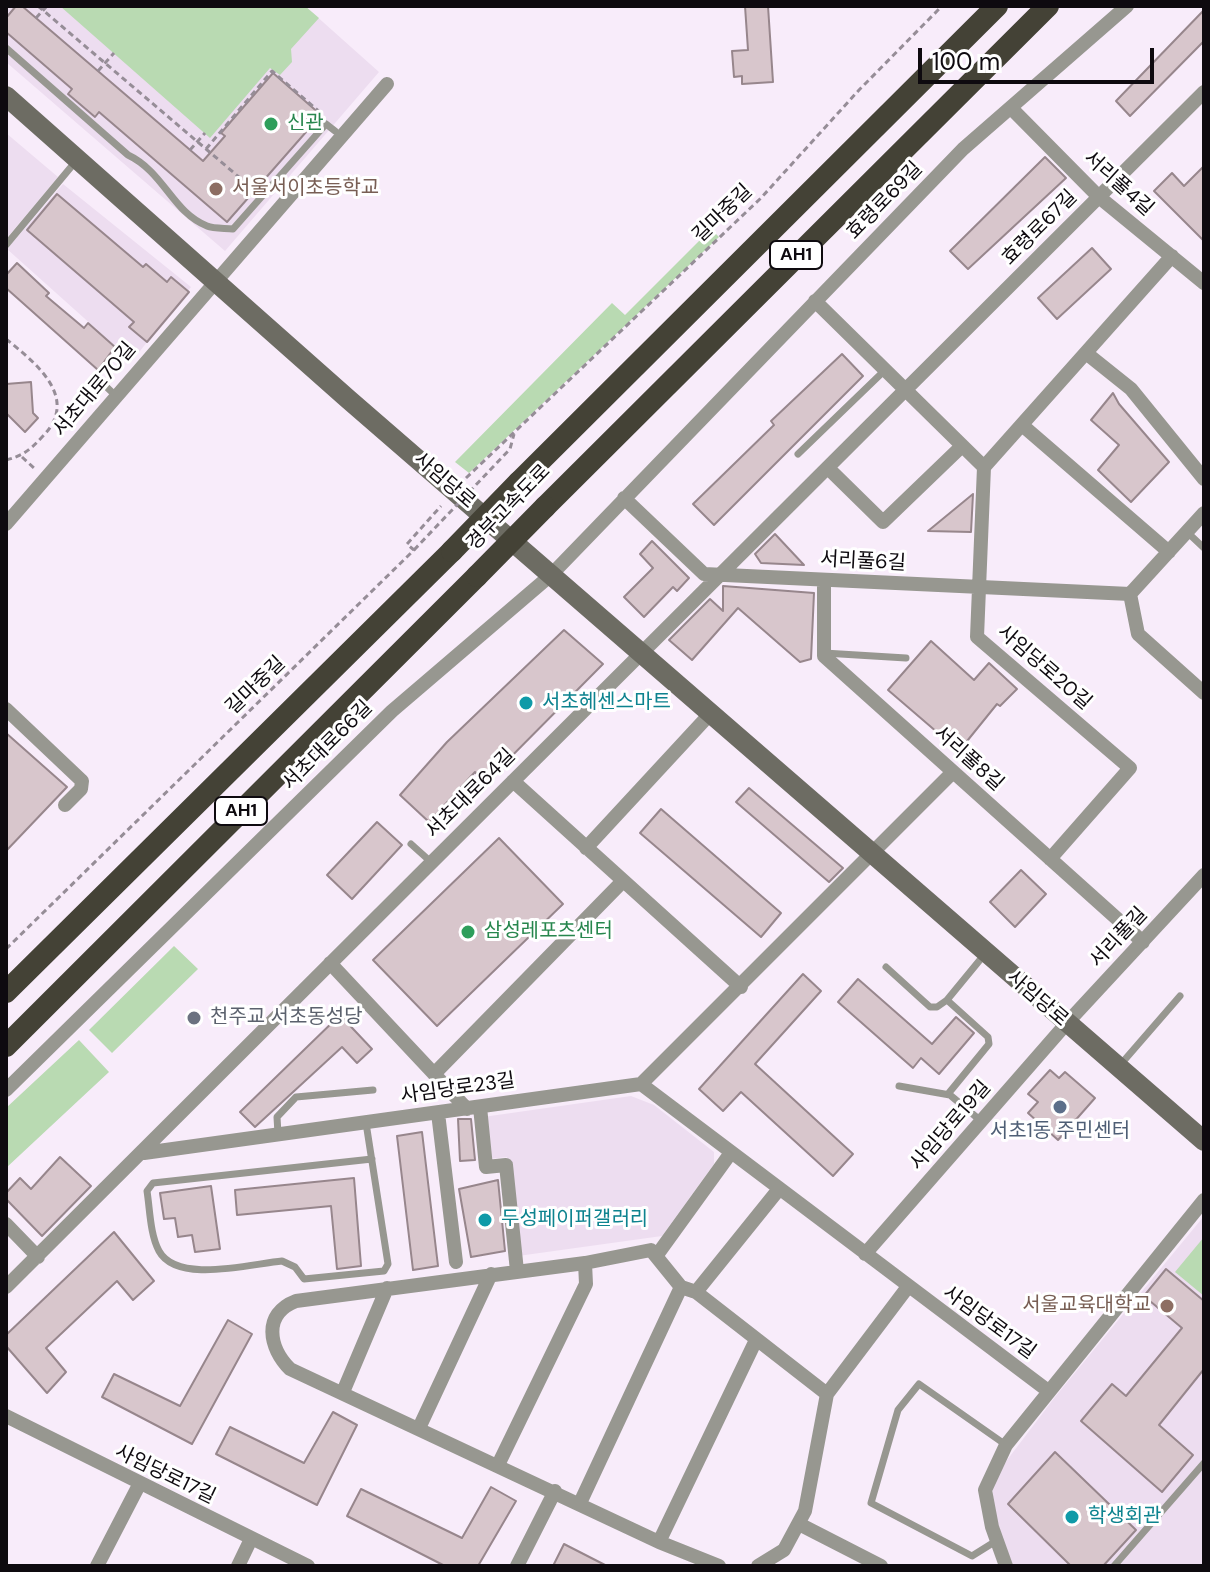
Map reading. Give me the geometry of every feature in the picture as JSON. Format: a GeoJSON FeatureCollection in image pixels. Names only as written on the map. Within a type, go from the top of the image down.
{"type":"FeatureCollection","features":[{"type":"Feature","properties":{"kind":"highway","name":"경부고속도로"},"geometry":{"type":"LineString","coordinates":[[6,992],[997,6]]}},
{"type":"Feature","properties":{"kind":"highway","name":"경부고속도로"},"geometry":{"type":"LineString","coordinates":[[6,1046],[1048,6]]}},
{"type":"Feature","properties":{"kind":"main road","name":"사임당로"},"geometry":{"type":"LineString","coordinates":[[6,96],[642,655],[1117,1069],[1204,1141]]}},
{"type":"Feature","properties":{"kind":"street","name":"효령로69길"},"geometry":{"type":"LineString","coordinates":[[551,575],[963,149],[1127,6]]}},
{"type":"Feature","properties":{"kind":"street"},"geometry":{"type":"LineString","coordinates":[[214,280],[387,84]]}},
{"type":"Feature","properties":{"kind":"street","name":"효령로67길"},"geometry":{"type":"LineString","coordinates":[[642,655],[1204,92]]}},
{"type":"Feature","properties":{"kind":"street","name":"서리풀4길"},"geometry":{"type":"LineString","coordinates":[[1011,108],[1099,197],[1204,283]]}},
{"type":"Feature","properties":{"kind":"street"},"geometry":{"type":"LineString","coordinates":[[815,301],[984,467],[1172,256]]}},
{"type":"Feature","properties":{"kind":"street","name":"서초대로70길"},"geometry":{"type":"LineString","coordinates":[[6,524],[214,280]]}},
{"type":"Feature","properties":{"kind":"street"},"geometry":{"type":"LineString","coordinates":[[1086,353],[1131,389],[1204,479]]}},
{"type":"Feature","properties":{"kind":"street"},"geometry":{"type":"LineString","coordinates":[[1022,425],[1169,552]]}},
{"type":"Feature","properties":{"kind":"street"},"geometry":{"type":"LineString","coordinates":[[829,469],[883,522],[962,446]]}},
{"type":"Feature","properties":{"kind":"street","name":"사임당로20길"},"geometry":{"type":"LineString","coordinates":[[984,467],[977,637],[1130,768],[1050,859]]}},
{"type":"Feature","properties":{"kind":"street","name":"서리풀6길"},"geometry":{"type":"LineString","coordinates":[[624,498],[704,574],[1130,594]]}},
{"type":"Feature","properties":{"kind":"street"},"geometry":{"type":"LineString","coordinates":[[1204,513],[1130,594],[1138,634],[1204,693]]}},
{"type":"Feature","properties":{"kind":"street","name":"서초대로66길"},"geometry":{"type":"LineString","coordinates":[[6,1090],[392,711],[551,575]]}},
{"type":"Feature","properties":{"kind":"street"},"geometry":{"type":"LineString","coordinates":[[824,580],[824,653]]}},
{"type":"Feature","properties":{"kind":"street","name":"서리풀8길"},"geometry":{"type":"LineString","coordinates":[[824,653],[1143,942]]}},
{"type":"Feature","properties":{"kind":"street","name":"서초대로64길"},"geometry":{"type":"LineString","coordinates":[[6,1287],[642,655]]}},
{"type":"Feature","properties":{"kind":"street"},"geometry":{"type":"LineString","coordinates":[[6,709],[82,781],[81,789],[65,805]]}},
{"type":"Feature","properties":{"kind":"street"},"geometry":{"type":"LineString","coordinates":[[586,848],[710,714]]}},
{"type":"Feature","properties":{"kind":"street"},"geometry":{"type":"LineString","coordinates":[[763,1565],[784,1550],[799,1524],[812,1486],[827,1394],[907,1288],[641,1084],[953,772]]}},
{"type":"Feature","properties":{"kind":"street"},"geometry":{"type":"LineString","coordinates":[[513,781],[741,987]]}},
{"type":"Feature","properties":{"kind":"street","name":"서리풀길"},"geometry":{"type":"LineString","coordinates":[[1066,1024],[1203,878]]}},
{"type":"Feature","properties":{"kind":"street"},"geometry":{"type":"LineString","coordinates":[[434,1074],[622,882]]}},
{"type":"Feature","properties":{"kind":"street"},"geometry":{"type":"LineString","coordinates":[[330,963],[434,1074],[473,1108],[486,1167],[506,1165],[517,1271]]}},
{"type":"Feature","properties":{"kind":"street","name":"사임당로19길"},"geometry":{"type":"LineString","coordinates":[[865,1254],[1066,1024]]}},
{"type":"Feature","properties":{"kind":"street","name":"사임당로23길"},"geometry":{"type":"LineString","coordinates":[[143,1153],[641,1084]]}},
{"type":"Feature","properties":{"kind":"street"},"geometry":{"type":"LineString","coordinates":[[438,1113],[456,1262]]}},
{"type":"Feature","properties":{"kind":"street"},"geometry":{"type":"LineString","coordinates":[[657,1255],[730,1154]]}},
{"type":"Feature","properties":{"kind":"street"},"geometry":{"type":"LineString","coordinates":[[580,1503],[689,1289],[779,1189]]}},
{"type":"Feature","properties":{"kind":"street"},"geometry":{"type":"LineString","coordinates":[[1006,1566],[996,1541],[985,1490],[1006,1445],[1047,1390],[1204,1200]]}},
{"type":"Feature","properties":{"kind":"street"},"geometry":{"type":"LineString","coordinates":[[6,1224],[38,1257]]}},
{"type":"Feature","properties":{"kind":"street"},"geometry":{"type":"LineString","coordinates":[[719,1566],[659,1542],[290,1369],[274,1347],[271,1328],[289,1304],[296,1301],[585,1263],[651,1250],[689,1289],[827,1394]]}},
{"type":"Feature","properties":{"kind":"street"},"geometry":{"type":"LineString","coordinates":[[498,1465],[586,1284],[585,1263]]}},
{"type":"Feature","properties":{"kind":"street"},"geometry":{"type":"LineString","coordinates":[[419,1428],[491,1274]]}},
{"type":"Feature","properties":{"kind":"street"},"geometry":{"type":"LineString","coordinates":[[343,1392],[387,1288]]}},
{"type":"Feature","properties":{"kind":"street","name":"사임당로17길"},"geometry":{"type":"LineString","coordinates":[[907,1288],[1047,1390]]}},
{"type":"Feature","properties":{"kind":"street"},"geometry":{"type":"LineString","coordinates":[[659,1542],[756,1340]]}},
{"type":"Feature","properties":{"kind":"street","name":"사임당로17길"},"geometry":{"type":"LineString","coordinates":[[6,1416],[139,1485],[308,1566]]}},
{"type":"Feature","properties":{"kind":"street"},"geometry":{"type":"LineString","coordinates":[[97,1566],[139,1485]]}},
{"type":"Feature","properties":{"kind":"street"},"geometry":{"type":"LineString","coordinates":[[517,1566],[555,1491]]}},
{"type":"Feature","properties":{"kind":"street"},"geometry":{"type":"LineString","coordinates":[[799,1524],[881,1566]]}},
{"type":"Feature","properties":{"kind":"street"},"geometry":{"type":"LineString","coordinates":[[238,1566],[251,1539]]}},
{"type":"Feature","properties":{"kind":"lane"},"geometry":{"type":"LineString","coordinates":[[6,48],[128,155],[145,163],[160,177],[164,191],[207,226],[233,229],[326,124],[335,131]]}},
{"type":"Feature","properties":{"kind":"lane"},"geometry":{"type":"LineString","coordinates":[[6,245],[77,159]]}},
{"type":"Feature","properties":{"kind":"lane"},"geometry":{"type":"LineString","coordinates":[[798,454],[884,371]]}},
{"type":"Feature","properties":{"kind":"lane"},"geometry":{"type":"LineString","coordinates":[[95,376],[116,396]]}},
{"type":"Feature","properties":{"kind":"lane"},"geometry":{"type":"LineString","coordinates":[[1187,532],[1204,548]]}},
{"type":"Feature","properties":{"kind":"lane"},"geometry":{"type":"LineString","coordinates":[[824,653],[906,658]]}},
{"type":"Feature","properties":{"kind":"lane"},"geometry":{"type":"LineString","coordinates":[[411,844],[431,862]]}},
{"type":"Feature","properties":{"kind":"lane"},"geometry":{"type":"LineString","coordinates":[[886,967],[930,1007],[937,1007],[947,1000],[985,954]]}},
{"type":"Feature","properties":{"kind":"lane"},"geometry":{"type":"LineString","coordinates":[[1117,1069],[1180,996]]}},
{"type":"Feature","properties":{"kind":"lane"},"geometry":{"type":"LineString","coordinates":[[947,1000],[988,1037],[989,1044],[948,1094]]}},
{"type":"Feature","properties":{"kind":"lane"},"geometry":{"type":"LineString","coordinates":[[899,1086],[948,1094],[981,1121]]}},
{"type":"Feature","properties":{"kind":"lane"},"geometry":{"type":"LineString","coordinates":[[278,1134],[277,1117],[296,1097],[373,1090]]}},
{"type":"Feature","properties":{"kind":"lane"},"geometry":{"type":"LineString","coordinates":[[366,1123],[372,1159],[388,1264],[384,1271],[304,1279],[295,1267],[282,1261],[187,1271],[167,1261],[159,1251],[147,1191],[153,1183],[372,1159]]}},
{"type":"Feature","properties":{"kind":"lane"},"geometry":{"type":"LineString","coordinates":[[996,1541],[972,1556],[871,1503],[898,1410],[919,1384],[1006,1445]]}},
{"type":"Feature","properties":{"kind":"lane"},"geometry":{"type":"LineString","coordinates":[[1114,1566],[1204,1463]]}},
{"type":"Feature","properties":{"kind":"path"},"geometry":{"type":"LineString","coordinates":[[38,6],[45,8],[262,197]]}},
{"type":"Feature","properties":{"kind":"path","name":"길마중길"},"geometry":{"type":"LineString","coordinates":[[466,478],[761,198],[859,90],[942,6]]}},
{"type":"Feature","properties":{"kind":"path"},"geometry":{"type":"LineString","coordinates":[[36,18],[45,8]]}},
{"type":"Feature","properties":{"kind":"path"},"geometry":{"type":"LineString","coordinates":[[98,71],[114,53]]}},
{"type":"Feature","properties":{"kind":"path"},"geometry":{"type":"LineString","coordinates":[[206,149],[272,71],[323,115],[326,124]]}},
{"type":"Feature","properties":{"kind":"path"},"geometry":{"type":"LineString","coordinates":[[190,150],[205,133]]}},
{"type":"Feature","properties":{"kind":"path"},"geometry":{"type":"LineString","coordinates":[[6,339],[44,372],[52,385],[58,408],[48,431],[22,455],[6,460]]}},
{"type":"Feature","properties":{"kind":"path","name":"길마중길"},"geometry":{"type":"LineString","coordinates":[[6,949],[414,550],[510,449],[514,434]]}},
{"type":"Feature","properties":{"kind":"path"},"geometry":{"type":"LineString","coordinates":[[22,455],[37,471]]}},
{"type":"Feature","properties":{"kind":"path"},"geometry":{"type":"LineString","coordinates":[[414,550],[407,544],[441,506]]}},
{"type":"Feature","properties":{"kind":"shaded area","name":"서울서이초등학교"},"geometry":{"type":"Polygon","coordinates":[[[6,6],[305,6],[379,72],[225,251],[6,62],[6,6]]]}},
{"type":"Feature","properties":{"kind":"shaded area"},"geometry":{"type":"Polygon","coordinates":[[[6,133],[58,177],[6,239],[6,133]]]}},
{"type":"Feature","properties":{"kind":"shaded area"},"geometry":{"type":"Polygon","coordinates":[[[63,184],[191,287],[132,361],[7,249],[63,184]]]}},
{"type":"Feature","properties":{"kind":"shaded area"},"geometry":{"type":"Polygon","coordinates":[[[631,1096],[654,1105],[714,1152],[714,1164],[662,1236],[518,1256],[507,1157],[489,1159],[483,1117],[631,1096]]]}},
{"type":"Feature","properties":{"kind":"shaded area","name":"서울교육대학교"},"geometry":{"type":"Polygon","coordinates":[[[1204,1216],[1204,1566],[1010,1566],[993,1505],[992,1482],[1055,1397],[1204,1216]]]}},
{"type":"Feature","properties":{"kind":"green space"},"geometry":{"type":"Polygon","coordinates":[[[60,6],[305,6],[319,18],[291,49],[292,62],[280,75],[270,68],[210,138],[60,6]]]}},
{"type":"Feature","properties":{"kind":"green space"},"geometry":{"type":"Polygon","coordinates":[[[711,229],[719,237],[469,473],[455,462],[612,303],[625,315],[711,229]]]}},
{"type":"Feature","properties":{"kind":"green space"},"geometry":{"type":"Polygon","coordinates":[[[174,946],[198,969],[112,1053],[89,1030],[174,946]]]}},
{"type":"Feature","properties":{"kind":"green space"},"geometry":{"type":"Polygon","coordinates":[[[79,1040],[109,1072],[6,1168],[6,1108],[79,1040]]]}},
{"type":"Feature","properties":{"kind":"green space"},"geometry":{"type":"Polygon","coordinates":[[[1204,1237],[1204,1296],[1175,1272],[1204,1237]]]}},
{"type":"Feature","properties":{"kind":"building"},"geometry":{"type":"Polygon","coordinates":[[[16,6],[22,6],[203,161],[225,136],[221,133],[273,73],[321,115],[227,222],[99,112],[95,117],[68,94],[72,89],[6,32],[6,18],[16,6]]]}},
{"type":"Feature","properties":{"kind":"building"},"geometry":{"type":"Polygon","coordinates":[[[745,6],[768,6],[773,82],[742,84],[742,76],[734,77],[732,51],[748,50],[745,6]]]}},
{"type":"Feature","properties":{"kind":"building"},"geometry":{"type":"Polygon","coordinates":[[[1204,10],[1204,41],[1130,116],[1116,101],[1204,10]]]}},
{"type":"Feature","properties":{"kind":"building"},"geometry":{"type":"Polygon","coordinates":[[[1045,157],[1066,178],[968,269],[950,251],[1045,157]]]}},
{"type":"Feature","properties":{"kind":"building"},"geometry":{"type":"Polygon","coordinates":[[[1204,166],[1204,241],[1154,191],[1172,173],[1184,186],[1204,166]]]}},
{"type":"Feature","properties":{"kind":"building"},"geometry":{"type":"Polygon","coordinates":[[[57,194],[143,267],[146,264],[167,282],[171,277],[189,292],[147,342],[129,327],[134,322],[27,230],[57,194]]]}},
{"type":"Feature","properties":{"kind":"building"},"geometry":{"type":"Polygon","coordinates":[[[1092,248],[1111,269],[1057,319],[1038,298],[1092,248]]]}},
{"type":"Feature","properties":{"kind":"building"},"geometry":{"type":"Polygon","coordinates":[[[17,263],[49,293],[46,296],[84,328],[88,323],[115,347],[98,370],[6,288],[6,275],[17,263]]]}},
{"type":"Feature","properties":{"kind":"building"},"geometry":{"type":"Polygon","coordinates":[[[842,354],[863,376],[714,525],[693,504],[774,425],[771,421],[842,354]]]}},
{"type":"Feature","properties":{"kind":"building"},"geometry":{"type":"Polygon","coordinates":[[[31,382],[33,413],[38,418],[25,432],[6,413],[6,384],[31,382]]]}},
{"type":"Feature","properties":{"kind":"building"},"geometry":{"type":"Polygon","coordinates":[[[1113,393],[1169,462],[1131,502],[1098,470],[1119,445],[1091,420],[1113,393]]]}},
{"type":"Feature","properties":{"kind":"building"},"geometry":{"type":"Polygon","coordinates":[[[973,494],[971,532],[928,531],[973,494]]]}},
{"type":"Feature","properties":{"kind":"building"},"geometry":{"type":"Polygon","coordinates":[[[775,534],[804,565],[761,563],[755,554],[775,534]]]}},
{"type":"Feature","properties":{"kind":"building"},"geometry":{"type":"Polygon","coordinates":[[[652,541],[689,578],[677,591],[673,587],[644,617],[624,597],[653,568],[640,554],[652,541]]]}},
{"type":"Feature","properties":{"kind":"building"},"geometry":{"type":"Polygon","coordinates":[[[723,586],[814,593],[811,659],[800,662],[738,608],[692,660],[669,640],[710,599],[723,611],[723,586]]]}},
{"type":"Feature","properties":{"kind":"building","name":"서초헤센스마트"},"geometry":{"type":"Polygon","coordinates":[[[564,630],[603,664],[485,783],[475,772],[429,822],[400,795],[447,742],[564,630]]]}},
{"type":"Feature","properties":{"kind":"building"},"geometry":{"type":"Polygon","coordinates":[[[931,641],[974,680],[989,663],[1017,689],[1000,706],[997,704],[959,751],[888,690],[931,641]]]}},
{"type":"Feature","properties":{"kind":"building"},"geometry":{"type":"Polygon","coordinates":[[[6,733],[67,787],[6,851],[6,733]]]}},
{"type":"Feature","properties":{"kind":"building"},"geometry":{"type":"Polygon","coordinates":[[[749,788],[843,868],[829,882],[736,802],[749,788]]]}},
{"type":"Feature","properties":{"kind":"building"},"geometry":{"type":"Polygon","coordinates":[[[661,809],[781,913],[761,937],[640,833],[661,809]]]}},
{"type":"Feature","properties":{"kind":"building"},"geometry":{"type":"Polygon","coordinates":[[[377,822],[402,845],[352,899],[327,875],[377,822]]]}},
{"type":"Feature","properties":{"kind":"building","name":"삼성레포츠센터"},"geometry":{"type":"Polygon","coordinates":[[[499,838],[563,904],[437,1026],[373,960],[499,838]]]}},
{"type":"Feature","properties":{"kind":"building"},"geometry":{"type":"Polygon","coordinates":[[[1021,870],[1046,894],[1015,927],[990,902],[1021,870]]]}},
{"type":"Feature","properties":{"kind":"building"},"geometry":{"type":"Polygon","coordinates":[[[803,974],[821,991],[755,1064],[853,1154],[833,1176],[741,1092],[723,1111],[699,1089],[803,974]]]}},
{"type":"Feature","properties":{"kind":"building"},"geometry":{"type":"Polygon","coordinates":[[[858,979],[932,1044],[956,1017],[974,1033],[939,1074],[921,1058],[913,1068],[838,1002],[858,979]]]}},
{"type":"Feature","properties":{"kind":"building"},"geometry":{"type":"Polygon","coordinates":[[[340,1015],[372,1049],[357,1063],[342,1047],[255,1127],[240,1112],[340,1015]]]}},
{"type":"Feature","properties":{"kind":"building","name":"서초1동 주민센터"},"geometry":{"type":"Polygon","coordinates":[[[1050,1070],[1059,1078],[1065,1072],[1095,1098],[1058,1140],[1028,1113],[1038,1102],[1028,1094],[1050,1070]]]}},
{"type":"Feature","properties":{"kind":"building"},"geometry":{"type":"Polygon","coordinates":[[[458,1119],[471,1119],[475,1160],[460,1161],[458,1119]]]}},
{"type":"Feature","properties":{"kind":"building"},"geometry":{"type":"Polygon","coordinates":[[[422,1132],[438,1266],[413,1270],[397,1136],[422,1132]]]}},
{"type":"Feature","properties":{"kind":"building"},"geometry":{"type":"Polygon","coordinates":[[[60,1157],[91,1186],[42,1236],[6,1199],[6,1193],[20,1178],[31,1189],[60,1157]]]}},
{"type":"Feature","properties":{"kind":"building"},"geometry":{"type":"Polygon","coordinates":[[[354,1178],[361,1266],[337,1269],[331,1206],[237,1215],[235,1190],[354,1178]]]}},
{"type":"Feature","properties":{"kind":"building","name":"두성페이퍼갤러리"},"geometry":{"type":"Polygon","coordinates":[[[498,1180],[505,1251],[471,1257],[459,1189],[498,1180]]]}},
{"type":"Feature","properties":{"kind":"building"},"geometry":{"type":"Polygon","coordinates":[[[211,1186],[220,1249],[195,1252],[192,1235],[178,1237],[175,1218],[164,1219],[160,1193],[211,1186]]]}},
{"type":"Feature","properties":{"kind":"building"},"geometry":{"type":"Polygon","coordinates":[[[114,1232],[154,1281],[133,1300],[117,1281],[46,1348],[66,1372],[47,1393],[6,1346],[6,1335],[114,1232]]]}},
{"type":"Feature","properties":{"kind":"building"},"geometry":{"type":"Polygon","coordinates":[[[1166,1269],[1204,1301],[1204,1369],[1159,1425],[1193,1455],[1162,1492],[1081,1421],[1112,1384],[1126,1396],[1182,1328],[1144,1296],[1166,1269]]]}},
{"type":"Feature","properties":{"kind":"building"},"geometry":{"type":"Polygon","coordinates":[[[228,1320],[252,1334],[192,1444],[102,1397],[114,1374],[180,1406],[228,1320]]]}},
{"type":"Feature","properties":{"kind":"building"},"geometry":{"type":"Polygon","coordinates":[[[333,1412],[357,1425],[317,1505],[216,1454],[230,1427],[304,1463],[333,1412]]]}},
{"type":"Feature","properties":{"kind":"building","name":"학생회관"},"geometry":{"type":"Polygon","coordinates":[[[1055,1452],[1136,1530],[1103,1566],[1071,1566],[1008,1504],[1055,1452]]]}},
{"type":"Feature","properties":{"kind":"building"},"geometry":{"type":"Polygon","coordinates":[[[491,1487],[516,1501],[478,1566],[445,1566],[347,1516],[361,1489],[462,1538],[491,1487]]]}},
{"type":"Feature","properties":{"kind":"building"},"geometry":{"type":"Polygon","coordinates":[[[564,1544],[607,1566],[553,1566],[564,1544]]]}},
{"type":"Feature","properties":{"kind":"place","name":"신관"},"geometry":{"type":"Point","coordinates":[271,124]}},
{"type":"Feature","properties":{"kind":"place","name":"서울서이초등학교"},"geometry":{"type":"Point","coordinates":[216,189]}},
{"type":"Feature","properties":{"kind":"place","name":"서초헤센스마트"},"geometry":{"type":"Point","coordinates":[526,703]}},
{"type":"Feature","properties":{"kind":"place","name":"삼성레포츠센터"},"geometry":{"type":"Point","coordinates":[468,932]}},
{"type":"Feature","properties":{"kind":"place","name":"천주교 서초동성당"},"geometry":{"type":"Point","coordinates":[194,1018]}},
{"type":"Feature","properties":{"kind":"place","name":"서초1동 주민센터"},"geometry":{"type":"Point","coordinates":[1060,1107]}},
{"type":"Feature","properties":{"kind":"place","name":"두성페이퍼갤러리"},"geometry":{"type":"Point","coordinates":[485,1220]}},
{"type":"Feature","properties":{"kind":"place","name":"서울교육대학교"},"geometry":{"type":"Point","coordinates":[1167,1306]}},
{"type":"Feature","properties":{"kind":"place","name":"학생회관"},"geometry":{"type":"Point","coordinates":[1072,1517]}}]}
